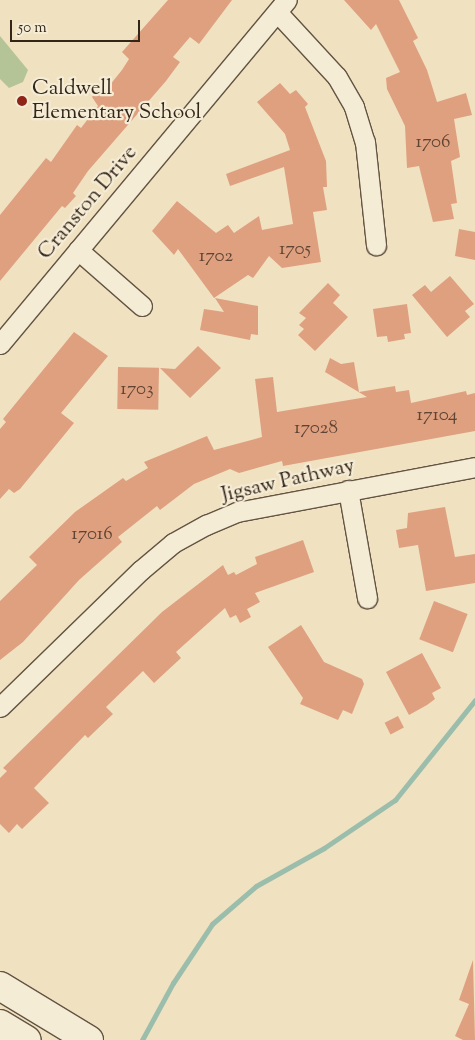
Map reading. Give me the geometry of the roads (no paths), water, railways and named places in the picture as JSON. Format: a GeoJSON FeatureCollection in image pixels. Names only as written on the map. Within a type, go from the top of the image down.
{"type":"FeatureCollection","features":[{"type":"Feature","properties":{"kind":"street"},"geometry":{"type":"LineString","coordinates":[[282,6],[337,77],[354,108],[365,142],[376,245]]}},
{"type":"Feature","properties":{"kind":"street","name":"Cranston Drive"},"geometry":{"type":"LineString","coordinates":[[0,344],[282,6]]}},
{"type":"Feature","properties":{"kind":"street"},"geometry":{"type":"LineString","coordinates":[[78,250],[142,306]]}},
{"type":"Feature","properties":{"kind":"street","name":"Jigsaw Pathway"},"geometry":{"type":"LineString","coordinates":[[0,707],[173,543],[237,512],[475,467]]}},
{"type":"Feature","properties":{"kind":"street"},"geometry":{"type":"LineString","coordinates":[[348,490],[367,598]]}},
{"type":"Feature","properties":{"kind":"street"},"geometry":{"type":"LineString","coordinates":[[0,986],[89,1040]]}},
{"type":"Feature","properties":{"kind":"street"},"geometry":{"type":"LineString","coordinates":[[0,1024],[27,1040]]}},
{"type":"Feature","properties":{"kind":"waterway"},"geometry":{"type":"LineString","coordinates":[[142,1040],[173,983],[212,924],[256,886],[324,848],[395,800],[475,700]]}},
{"type":"Feature","properties":{"kind":"place","name":"Caldwell Elementary School"},"geometry":{"type":"Point","coordinates":[22,101]}}]}
